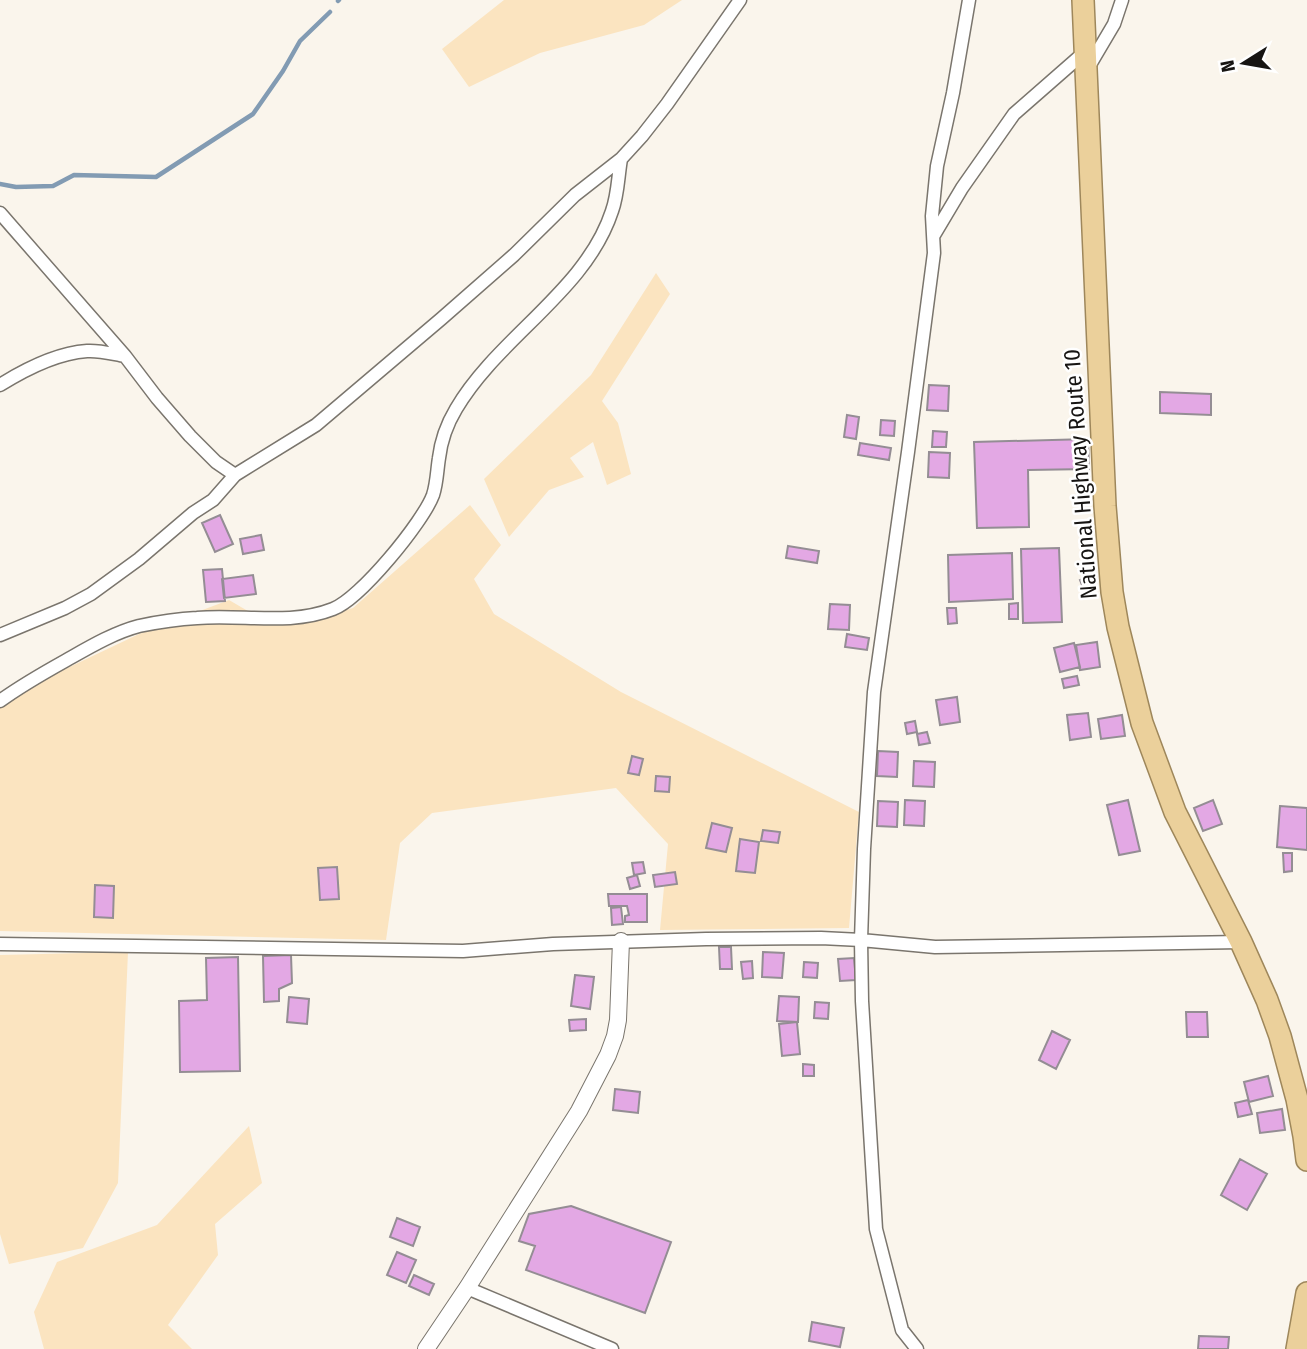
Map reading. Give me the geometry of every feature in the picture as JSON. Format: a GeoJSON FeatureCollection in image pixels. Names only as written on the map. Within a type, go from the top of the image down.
{"type":"FeatureCollection","features":[{"type":"Feature","properties":{"kind":"highway","name":"National Highway Route 10"},"geometry":{"type":"LineString","coordinates":[[1083,0],[1105,506],[1112,592],[1118,627],[1136,705],[1163,782],[1175,812],[1241,942],[1280,1036],[1297,1099],[1307,1160]]}},
{"type":"Feature","properties":{"kind":"highway"},"geometry":{"type":"LineString","coordinates":[[1297,1349],[1307,1293]]}},
{"type":"Feature","properties":{"kind":"street"},"geometry":{"type":"LineString","coordinates":[[0,635],[91,594],[213,500],[235,475],[316,425],[514,255],[575,195],[621,159],[667,104],[740,0]]}},
{"type":"Feature","properties":{"kind":"street"},"geometry":{"type":"LineString","coordinates":[[917,1349],[902,1330],[876,1229],[862,1001],[864,849],[874,692],[934,253],[932,216],[937,166],[969,0]]}},
{"type":"Feature","properties":{"kind":"street"},"geometry":{"type":"LineString","coordinates":[[934,236],[962,188],[1014,114],[1086,61],[1114,24],[1122,0]]}},
{"type":"Feature","properties":{"kind":"street"},"geometry":{"type":"LineString","coordinates":[[0,701],[24,684],[100,642],[139,626],[198,617],[297,618],[334,609],[346,601],[372,577],[424,513],[434,493],[441,443],[456,409],[492,360],[556,296],[600,240],[614,208],[621,159]]}},
{"type":"Feature","properties":{"kind":"street"},"geometry":{"type":"LineString","coordinates":[[0,213],[125,356],[190,436],[216,462],[235,475]]}},
{"type":"Feature","properties":{"kind":"street"},"geometry":{"type":"LineString","coordinates":[[0,384],[65,354],[89,351],[125,356]]}},
{"type":"Feature","properties":{"kind":"street"},"geometry":{"type":"LineString","coordinates":[[0,944],[463,951],[553,944],[706,939],[821,938],[935,947],[1241,942]]}},
{"type":"Feature","properties":{"kind":"street"},"geometry":{"type":"LineString","coordinates":[[426,1349],[579,1111],[608,1055],[618,1020],[621,941]]}},
{"type":"Feature","properties":{"kind":"street"},"geometry":{"type":"LineString","coordinates":[[467,1288],[612,1349]]}},
{"type":"Feature","properties":{"kind":"shaded area"},"geometry":{"type":"Polygon","coordinates":[[[504,0],[682,0],[644,25],[540,53],[469,87],[442,49],[504,0]]]}},
{"type":"Feature","properties":{"kind":"shaded area"},"geometry":{"type":"Polygon","coordinates":[[[656,273],[670,294],[602,401],[618,423],[631,474],[607,485],[593,442],[570,458],[584,477],[549,490],[509,537],[484,479],[591,375],[656,273]]]}},
{"type":"Feature","properties":{"kind":"shaded area"},"geometry":{"type":"Polygon","coordinates":[[[470,505],[501,545],[474,579],[494,614],[621,692],[859,812],[849,928],[660,930],[668,844],[616,788],[432,813],[400,843],[386,940],[0,931],[0,700],[139,634],[229,600],[267,622],[306,622],[353,608],[470,505]]]}},
{"type":"Feature","properties":{"kind":"shaded area"},"geometry":{"type":"Polygon","coordinates":[[[128,952],[118,1183],[83,1248],[9,1264],[0,1234],[0,955],[128,952]]]}},
{"type":"Feature","properties":{"kind":"shaded area"},"geometry":{"type":"Polygon","coordinates":[[[249,1126],[262,1183],[215,1224],[218,1255],[168,1325],[192,1349],[44,1349],[34,1312],[57,1262],[157,1225],[249,1126]]]}},
{"type":"Feature","properties":{"kind":"building"},"geometry":{"type":"Polygon","coordinates":[[[929,385],[949,386],[948,411],[927,410],[929,385]]]}},
{"type":"Feature","properties":{"kind":"building"},"geometry":{"type":"Polygon","coordinates":[[[1160,392],[1211,394],[1211,415],[1160,413],[1160,392]]]}},
{"type":"Feature","properties":{"kind":"building"},"geometry":{"type":"Polygon","coordinates":[[[847,415],[859,417],[856,439],[844,437],[847,415]]]}},
{"type":"Feature","properties":{"kind":"building"},"geometry":{"type":"Polygon","coordinates":[[[881,420],[895,421],[894,436],[880,435],[881,420]]]}},
{"type":"Feature","properties":{"kind":"building"},"geometry":{"type":"Polygon","coordinates":[[[933,431],[947,432],[946,447],[932,447],[933,431]]]}},
{"type":"Feature","properties":{"kind":"building"},"geometry":{"type":"Polygon","coordinates":[[[1088,439],[1089,469],[1028,470],[1029,527],[977,528],[974,442],[1088,439]]]}},
{"type":"Feature","properties":{"kind":"building"},"geometry":{"type":"Polygon","coordinates":[[[860,443],[891,448],[889,460],[858,455],[860,443]]]}},
{"type":"Feature","properties":{"kind":"building"},"geometry":{"type":"Polygon","coordinates":[[[929,452],[950,453],[949,478],[928,477],[929,452]]]}},
{"type":"Feature","properties":{"kind":"building"},"geometry":{"type":"Polygon","coordinates":[[[220,515],[233,544],[215,552],[202,523],[220,515]]]}},
{"type":"Feature","properties":{"kind":"building"},"geometry":{"type":"Polygon","coordinates":[[[261,535],[264,550],[243,554],[240,539],[261,535]]]}},
{"type":"Feature","properties":{"kind":"building"},"geometry":{"type":"Polygon","coordinates":[[[788,546],[819,551],[817,563],[786,558],[788,546]]]}},
{"type":"Feature","properties":{"kind":"building"},"geometry":{"type":"Polygon","coordinates":[[[1059,548],[1062,622],[1023,623],[1021,549],[1059,548]]]}},
{"type":"Feature","properties":{"kind":"building"},"geometry":{"type":"Polygon","coordinates":[[[1012,553],[1013,599],[949,602],[948,555],[1012,553]]]}},
{"type":"Feature","properties":{"kind":"building"},"geometry":{"type":"Polygon","coordinates":[[[222,569],[225,601],[206,602],[203,570],[222,569]]]}},
{"type":"Feature","properties":{"kind":"building"},"geometry":{"type":"Polygon","coordinates":[[[253,575],[256,594],[224,598],[222,579],[253,575]]]}},
{"type":"Feature","properties":{"kind":"building"},"geometry":{"type":"Polygon","coordinates":[[[1088,577],[1094,591],[1086,595],[1080,580],[1088,577]]]}},
{"type":"Feature","properties":{"kind":"building"},"geometry":{"type":"Polygon","coordinates":[[[1018,603],[1018,619],[1009,619],[1009,604],[1018,603]]]}},
{"type":"Feature","properties":{"kind":"building"},"geometry":{"type":"Polygon","coordinates":[[[830,604],[850,605],[849,630],[828,629],[830,604]]]}},
{"type":"Feature","properties":{"kind":"building"},"geometry":{"type":"Polygon","coordinates":[[[947,608],[956,608],[957,623],[948,624],[947,608]]]}},
{"type":"Feature","properties":{"kind":"building"},"geometry":{"type":"Polygon","coordinates":[[[847,634],[869,638],[867,650],[845,647],[847,634]]]}},
{"type":"Feature","properties":{"kind":"building"},"geometry":{"type":"Polygon","coordinates":[[[1097,642],[1100,667],[1080,670],[1076,645],[1097,642]]]}},
{"type":"Feature","properties":{"kind":"building"},"geometry":{"type":"Polygon","coordinates":[[[1074,643],[1080,667],[1060,672],[1054,648],[1074,643]]]}},
{"type":"Feature","properties":{"kind":"building"},"geometry":{"type":"Polygon","coordinates":[[[1077,676],[1079,685],[1064,688],[1062,679],[1077,676]]]}},
{"type":"Feature","properties":{"kind":"building"},"geometry":{"type":"Polygon","coordinates":[[[957,697],[960,722],[940,725],[936,700],[957,697]]]}},
{"type":"Feature","properties":{"kind":"building"},"geometry":{"type":"Polygon","coordinates":[[[1088,713],[1091,737],[1070,740],[1067,715],[1088,713]]]}},
{"type":"Feature","properties":{"kind":"building"},"geometry":{"type":"Polygon","coordinates":[[[1122,715],[1125,736],[1101,739],[1098,719],[1122,715]]]}},
{"type":"Feature","properties":{"kind":"building"},"geometry":{"type":"Polygon","coordinates":[[[915,721],[917,732],[907,734],[905,723],[915,721]]]}},
{"type":"Feature","properties":{"kind":"building"},"geometry":{"type":"Polygon","coordinates":[[[927,732],[930,743],[919,745],[917,734],[927,732]]]}},
{"type":"Feature","properties":{"kind":"building"},"geometry":{"type":"Polygon","coordinates":[[[878,751],[898,752],[897,777],[877,776],[878,751]]]}},
{"type":"Feature","properties":{"kind":"building"},"geometry":{"type":"Polygon","coordinates":[[[632,756],[643,759],[639,775],[628,773],[632,756]]]}},
{"type":"Feature","properties":{"kind":"building"},"geometry":{"type":"Polygon","coordinates":[[[914,761],[935,762],[934,787],[913,786],[914,761]]]}},
{"type":"Feature","properties":{"kind":"building"},"geometry":{"type":"Polygon","coordinates":[[[656,776],[670,777],[669,792],[655,791],[656,776]]]}},
{"type":"Feature","properties":{"kind":"building"},"geometry":{"type":"Polygon","coordinates":[[[905,800],[925,801],[924,826],[904,825],[905,800]]]}},
{"type":"Feature","properties":{"kind":"building"},"geometry":{"type":"Polygon","coordinates":[[[1128,800],[1140,851],[1119,855],[1107,805],[1128,800]]]}},
{"type":"Feature","properties":{"kind":"building"},"geometry":{"type":"Polygon","coordinates":[[[1213,800],[1222,824],[1203,831],[1194,808],[1213,800]]]}},
{"type":"Feature","properties":{"kind":"building"},"geometry":{"type":"Polygon","coordinates":[[[878,801],[898,802],[897,827],[877,826],[878,801]]]}},
{"type":"Feature","properties":{"kind":"building"},"geometry":{"type":"Polygon","coordinates":[[[1280,806],[1307,808],[1307,850],[1277,847],[1280,806]]]}},
{"type":"Feature","properties":{"kind":"building"},"geometry":{"type":"Polygon","coordinates":[[[712,823],[732,828],[726,852],[706,848],[712,823]]]}},
{"type":"Feature","properties":{"kind":"building"},"geometry":{"type":"Polygon","coordinates":[[[763,830],[780,832],[778,843],[761,841],[763,830]]]}},
{"type":"Feature","properties":{"kind":"building"},"geometry":{"type":"Polygon","coordinates":[[[740,839],[759,842],[755,873],[736,871],[740,839]]]}},
{"type":"Feature","properties":{"kind":"building"},"geometry":{"type":"Polygon","coordinates":[[[1283,853],[1292,853],[1292,871],[1284,872],[1283,853]]]}},
{"type":"Feature","properties":{"kind":"building"},"geometry":{"type":"Polygon","coordinates":[[[643,862],[645,873],[634,875],[632,863],[643,862]]]}},
{"type":"Feature","properties":{"kind":"building"},"geometry":{"type":"Polygon","coordinates":[[[337,867],[339,899],[320,900],[318,868],[337,867]]]}},
{"type":"Feature","properties":{"kind":"building"},"geometry":{"type":"Polygon","coordinates":[[[675,872],[677,884],[655,887],[653,875],[675,872]]]}},
{"type":"Feature","properties":{"kind":"building"},"geometry":{"type":"Polygon","coordinates":[[[637,875],[640,886],[630,889],[627,878],[637,875]]]}},
{"type":"Feature","properties":{"kind":"building"},"geometry":{"type":"Polygon","coordinates":[[[95,885],[114,886],[113,918],[94,917],[95,885]]]}},
{"type":"Feature","properties":{"kind":"building"},"geometry":{"type":"Polygon","coordinates":[[[608,894],[647,894],[647,922],[625,922],[625,916],[629,915],[627,906],[609,906],[608,894]]]}},
{"type":"Feature","properties":{"kind":"building"},"geometry":{"type":"Polygon","coordinates":[[[621,907],[623,924],[612,925],[611,908],[621,907]]]}},
{"type":"Feature","properties":{"kind":"building"},"geometry":{"type":"Polygon","coordinates":[[[719,947],[731,947],[732,969],[720,969],[719,947]]]}},
{"type":"Feature","properties":{"kind":"building"},"geometry":{"type":"Polygon","coordinates":[[[763,952],[784,953],[782,978],[762,977],[763,952]]]}},
{"type":"Feature","properties":{"kind":"building"},"geometry":{"type":"Polygon","coordinates":[[[291,955],[292,983],[279,989],[279,1001],[264,1002],[263,956],[291,955]]]}},
{"type":"Feature","properties":{"kind":"building"},"geometry":{"type":"Polygon","coordinates":[[[238,957],[240,1071],[180,1072],[179,1001],[207,1000],[206,958],[238,957]]]}},
{"type":"Feature","properties":{"kind":"building"},"geometry":{"type":"Polygon","coordinates":[[[854,958],[856,980],[840,981],[838,959],[854,958]]]}},
{"type":"Feature","properties":{"kind":"building"},"geometry":{"type":"Polygon","coordinates":[[[752,961],[753,978],[743,979],[741,962],[752,961]]]}},
{"type":"Feature","properties":{"kind":"building"},"geometry":{"type":"Polygon","coordinates":[[[804,962],[818,963],[817,978],[803,977],[804,962]]]}},
{"type":"Feature","properties":{"kind":"building"},"geometry":{"type":"Polygon","coordinates":[[[575,975],[594,977],[590,1009],[571,1006],[575,975]]]}},
{"type":"Feature","properties":{"kind":"building"},"geometry":{"type":"Polygon","coordinates":[[[779,996],[799,997],[798,1022],[777,1021],[779,996]]]}},
{"type":"Feature","properties":{"kind":"building"},"geometry":{"type":"Polygon","coordinates":[[[289,997],[309,999],[307,1024],[287,1022],[289,997]]]}},
{"type":"Feature","properties":{"kind":"building"},"geometry":{"type":"Polygon","coordinates":[[[815,1002],[829,1003],[828,1019],[814,1018],[815,1002]]]}},
{"type":"Feature","properties":{"kind":"building"},"geometry":{"type":"Polygon","coordinates":[[[1186,1012],[1207,1012],[1208,1037],[1187,1037],[1186,1012]]]}},
{"type":"Feature","properties":{"kind":"building"},"geometry":{"type":"Polygon","coordinates":[[[586,1019],[586,1030],[570,1031],[569,1020],[586,1019]]]}},
{"type":"Feature","properties":{"kind":"building"},"geometry":{"type":"Polygon","coordinates":[[[797,1022],[800,1054],[782,1056],[779,1024],[797,1022]]]}},
{"type":"Feature","properties":{"kind":"building"},"geometry":{"type":"Polygon","coordinates":[[[1052,1031],[1070,1040],[1056,1069],[1039,1060],[1052,1031]]]}},
{"type":"Feature","properties":{"kind":"building"},"geometry":{"type":"Polygon","coordinates":[[[803,1064],[814,1065],[814,1076],[803,1076],[803,1064]]]}},
{"type":"Feature","properties":{"kind":"building"},"geometry":{"type":"Polygon","coordinates":[[[1268,1076],[1273,1096],[1249,1102],[1244,1082],[1268,1076]]]}},
{"type":"Feature","properties":{"kind":"building"},"geometry":{"type":"Polygon","coordinates":[[[615,1089],[640,1092],[638,1113],[613,1110],[615,1089]]]}},
{"type":"Feature","properties":{"kind":"building"},"geometry":{"type":"Polygon","coordinates":[[[1248,1100],[1252,1114],[1238,1117],[1235,1103],[1248,1100]]]}},
{"type":"Feature","properties":{"kind":"building"},"geometry":{"type":"Polygon","coordinates":[[[1282,1109],[1285,1130],[1260,1133],[1257,1113],[1282,1109]]]}},
{"type":"Feature","properties":{"kind":"building"},"geometry":{"type":"Polygon","coordinates":[[[1240,1159],[1267,1174],[1247,1210],[1221,1195],[1240,1159]]]}},
{"type":"Feature","properties":{"kind":"building"},"geometry":{"type":"Polygon","coordinates":[[[571,1206],[671,1242],[645,1313],[526,1270],[535,1246],[519,1241],[529,1214],[571,1206]]]}},
{"type":"Feature","properties":{"kind":"building"},"geometry":{"type":"Polygon","coordinates":[[[397,1218],[420,1227],[413,1246],[390,1237],[397,1218]]]}},
{"type":"Feature","properties":{"kind":"building"},"geometry":{"type":"Polygon","coordinates":[[[397,1252],[416,1260],[406,1283],[387,1275],[397,1252]]]}},
{"type":"Feature","properties":{"kind":"building"},"geometry":{"type":"Polygon","coordinates":[[[414,1275],[434,1284],[429,1295],[409,1286],[414,1275]]]}},
{"type":"Feature","properties":{"kind":"building"},"geometry":{"type":"Polygon","coordinates":[[[812,1322],[844,1328],[840,1347],[809,1341],[812,1322]]]}},
{"type":"Feature","properties":{"kind":"building"},"geometry":{"type":"Polygon","coordinates":[[[1199,1336],[1229,1337],[1228,1349],[1198,1349],[1199,1336]]]}},
{"type":"Feature","properties":{"kind":"waterway"},"geometry":{"type":"LineString","coordinates":[[0,184],[16,187],[53,186],[74,175],[156,177],[253,114],[300,41],[330,12]]}}]}
